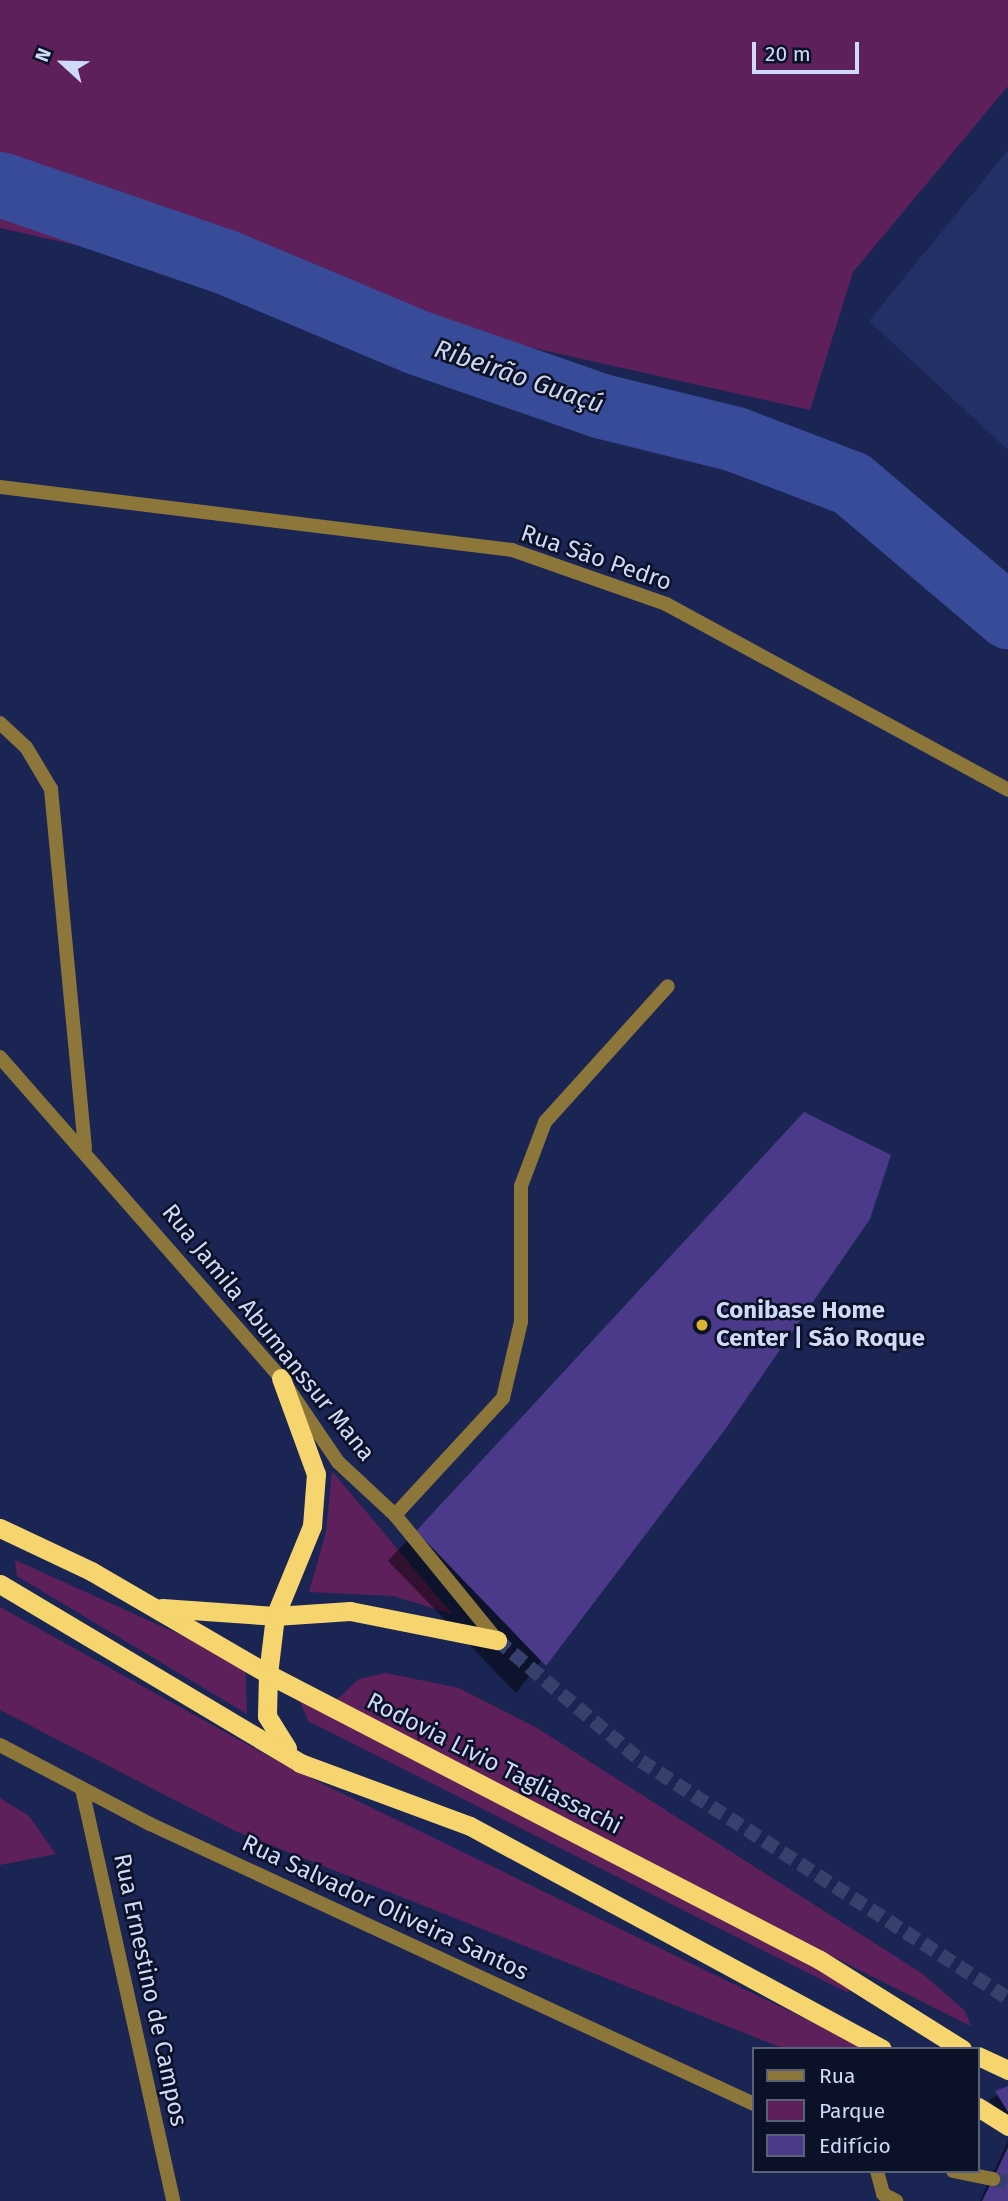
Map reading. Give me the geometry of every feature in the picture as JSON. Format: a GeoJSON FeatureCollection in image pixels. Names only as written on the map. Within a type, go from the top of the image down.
{"type":"FeatureCollection","features":[{"type":"Feature","properties":{"kind":"highway"},"geometry":{"type":"LineString","coordinates":[[281,1378],[316,1474],[312,1527],[275,1616],[268,1674],[272,1729],[300,1763]]}},
{"type":"Feature","properties":{"kind":"highway","name":"Rodovia Lívio Tagliassachi"},"geometry":{"type":"LineString","coordinates":[[0,1528],[160,1608],[268,1674],[820,1960],[959,2047]]}},
{"type":"Feature","properties":{"kind":"highway"},"geometry":{"type":"LineString","coordinates":[[0,1584],[300,1763],[470,1826],[878,2047]]}},
{"type":"Feature","properties":{"kind":"highway"},"geometry":{"type":"LineString","coordinates":[[160,1608],[275,1616],[350,1611],[497,1640]]}},
{"type":"Feature","properties":{"kind":"highway"},"geometry":{"type":"LineString","coordinates":[[980,2057],[1008,2070]]}},
{"type":"Feature","properties":{"kind":"highway"},"geometry":{"type":"LineString","coordinates":[[980,2108],[1008,2126]]}},
{"type":"Feature","properties":{"kind":"street","name":"Rua São Pedro"},"geometry":{"type":"LineString","coordinates":[[0,487],[512,550],[666,604],[1008,790]]}},
{"type":"Feature","properties":{"kind":"street"},"geometry":{"type":"LineString","coordinates":[[0,723],[26,747],[51,789],[85,1148]]}},
{"type":"Feature","properties":{"kind":"street"},"geometry":{"type":"LineString","coordinates":[[395,1515],[503,1398],[521,1322],[521,1186],[545,1122],[668,986]]}},
{"type":"Feature","properties":{"kind":"street","name":"Rua Jamila Abumanssur Mana"},"geometry":{"type":"LineString","coordinates":[[0,1057],[85,1148],[281,1378],[338,1462],[395,1515],[497,1640]]}},
{"type":"Feature","properties":{"kind":"street","name":"Rua Salvador Oliveira Santos"},"geometry":{"type":"LineString","coordinates":[[0,1745],[82,1789],[752,2103]]}},
{"type":"Feature","properties":{"kind":"street","name":"Rua Ernestino de Campos"},"geometry":{"type":"LineString","coordinates":[[82,1789],[173,2201]]}},
{"type":"Feature","properties":{"kind":"street"},"geometry":{"type":"LineString","coordinates":[[878,2173],[883,2194],[896,2201]]}},
{"type":"Feature","properties":{"kind":"street"},"geometry":{"type":"LineString","coordinates":[[975,2174],[993,2179]]}},
{"type":"Feature","properties":{"kind":"shaded area"},"geometry":{"type":"Polygon","coordinates":[[[1008,150],[1008,450],[869,321],[1008,150]]]}},
{"type":"Feature","properties":{"kind":"green space"},"geometry":{"type":"Polygon","coordinates":[[[0,0],[1008,0],[1008,86],[853,272],[810,410],[0,228],[0,0]]]}},
{"type":"Feature","properties":{"kind":"green space"},"geometry":{"type":"Polygon","coordinates":[[[332,1471],[452,1614],[393,1596],[309,1592],[326,1532],[332,1471]]]}},
{"type":"Feature","properties":{"kind":"green space"},"geometry":{"type":"Polygon","coordinates":[[[15,1560],[245,1664],[247,1714],[17,1576],[15,1560]]]}},
{"type":"Feature","properties":{"kind":"green space"},"geometry":{"type":"Polygon","coordinates":[[[0,1607],[288,1767],[863,2047],[780,2047],[235,1831],[0,1710],[0,1607]]]}},
{"type":"Feature","properties":{"kind":"green space"},"geometry":{"type":"Polygon","coordinates":[[[386,1673],[459,1688],[537,1728],[923,1974],[965,2011],[971,2026],[331,1705],[359,1679],[386,1673]]]}},
{"type":"Feature","properties":{"kind":"green space"},"geometry":{"type":"Polygon","coordinates":[[[296,1692],[851,1984],[848,1993],[308,1721],[296,1692]]]}},
{"type":"Feature","properties":{"kind":"green space"},"geometry":{"type":"Polygon","coordinates":[[[0,1798],[29,1816],[56,1854],[0,1865],[0,1798]]]}},
{"type":"Feature","properties":{"kind":"building","name":"Conibase Home Center | São Roque"},"geometry":{"type":"Polygon","coordinates":[[[804,1112],[891,1155],[870,1219],[724,1431],[546,1666],[416,1531],[804,1112]]]}},
{"type":"Feature","properties":{"kind":"building"},"geometry":{"type":"Polygon","coordinates":[[[1008,2086],[1008,2112],[995,2091],[1008,2086]]]}},
{"type":"Feature","properties":{"kind":"building"},"geometry":{"type":"Polygon","coordinates":[[[1008,2147],[1008,2201],[982,2201],[993,2179],[1008,2147]]]}},
{"type":"Feature","properties":{"kind":"waterway","name":"Ribeirão Guaçú"},"geometry":{"type":"LineString","coordinates":[[0,184],[224,261],[414,341],[602,406],[735,439],[851,483],[1008,616]]}},
{"type":"Feature","properties":{"kind":"tunnel"},"geometry":{"type":"LineString","coordinates":[[497,1640],[641,1761],[1008,1998]]}},
{"type":"Feature","properties":{"kind":"tunnel"},"geometry":{"type":"LineString","coordinates":[[993,2179],[1008,2183]]}},
{"type":"Feature","properties":{"kind":"place","name":"Conibase Home Center | São Roque"},"geometry":{"type":"Point","coordinates":[702,1325]}}]}
